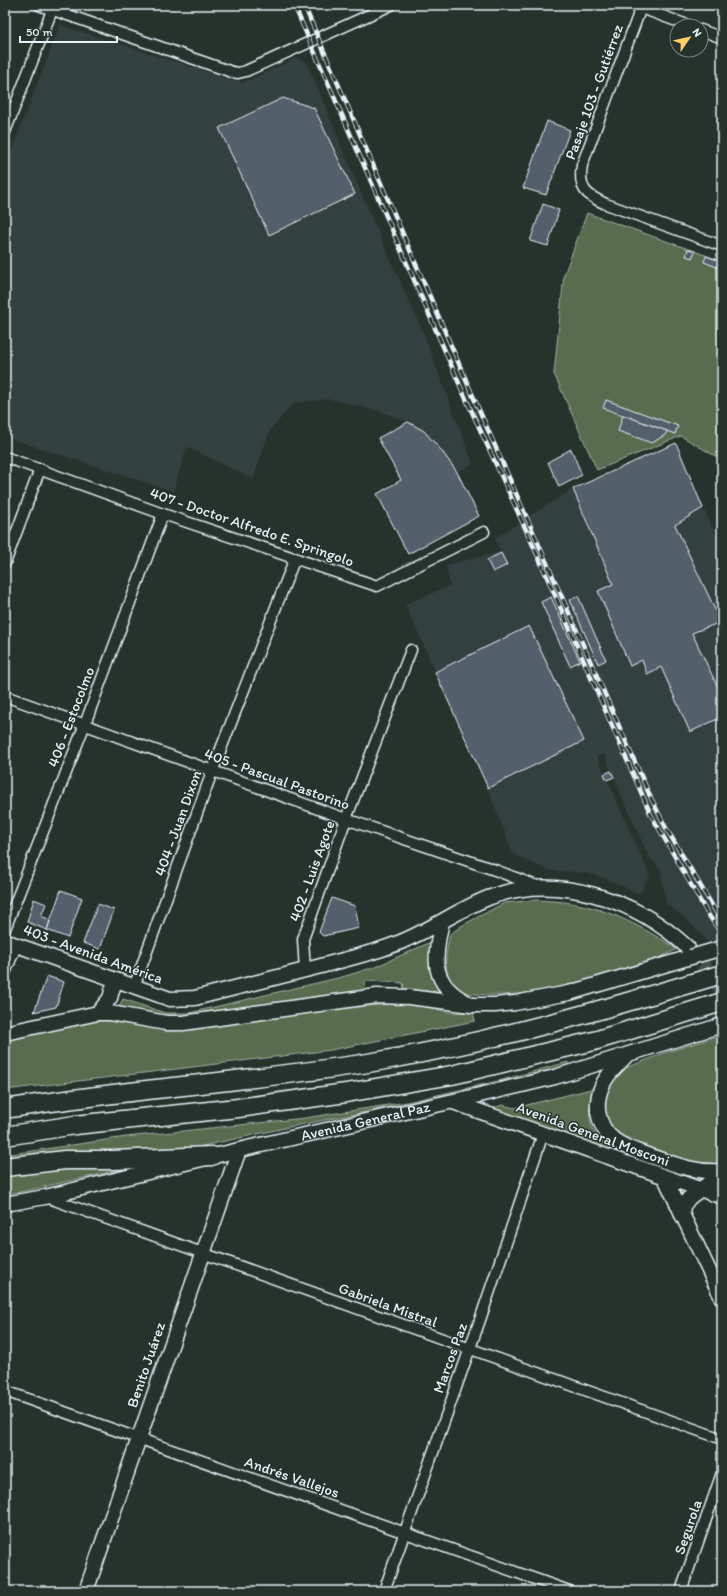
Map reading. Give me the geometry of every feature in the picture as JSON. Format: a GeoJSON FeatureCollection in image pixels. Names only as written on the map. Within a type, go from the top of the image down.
{"type":"FeatureCollection","features":[{"type":"Feature","properties":{"kind":"highway"},"geometry":{"type":"LineString","coordinates":[[5,1109],[95,1096],[235,1081],[369,1063],[428,1052],[523,1031],[722,974]]}},
{"type":"Feature","properties":{"kind":"highway","name":"Avenida General Paz"},"geometry":{"type":"LineString","coordinates":[[5,1136],[75,1125],[261,1105],[346,1093],[452,1075],[594,1041],[716,1004]]}},
{"type":"Feature","properties":{"kind":"highway"},"geometry":{"type":"LineString","coordinates":[[5,1167],[65,1160],[113,1160],[212,1156]]}},
{"type":"Feature","properties":{"kind":"street"},"geometry":{"type":"LineString","coordinates":[[39,5],[53,7],[232,72],[246,70],[391,5]]}},
{"type":"Feature","properties":{"kind":"street"},"geometry":{"type":"LineString","coordinates":[[638,6],[669,18]]}},
{"type":"Feature","properties":{"kind":"street","name":"Pasaje 103 - Gutiérrez"},"geometry":{"type":"LineString","coordinates":[[638,6],[582,165],[580,178],[583,189],[592,198],[606,204],[722,246]]}},
{"type":"Feature","properties":{"kind":"street"},"geometry":{"type":"LineString","coordinates":[[5,132],[53,7]]}},
{"type":"Feature","properties":{"kind":"street"},"geometry":{"type":"LineString","coordinates":[[709,33],[722,38]]}},
{"type":"Feature","properties":{"kind":"street","name":"407 - Doctor Alfredo E. Springolo"},"geometry":{"type":"LineString","coordinates":[[5,457],[163,514],[377,586],[484,532]]}},
{"type":"Feature","properties":{"kind":"street"},"geometry":{"type":"LineString","coordinates":[[5,563],[40,469]]}},
{"type":"Feature","properties":{"kind":"street","name":"406 - Estocolmo"},"geometry":{"type":"LineString","coordinates":[[5,929],[85,724],[163,514]]}},
{"type":"Feature","properties":{"kind":"street","name":"404 - Juan Dixon"},"geometry":{"type":"LineString","coordinates":[[134,987],[212,772],[295,558]]}},
{"type":"Feature","properties":{"kind":"street","name":"402 - Luis Agote"},"geometry":{"type":"LineString","coordinates":[[305,970],[303,939],[346,820],[412,650]]}},
{"type":"Feature","properties":{"kind":"street","name":"405 - Pascual Pastorino"},"geometry":{"type":"LineString","coordinates":[[5,696],[346,820],[495,870],[539,887]]}},
{"type":"Feature","properties":{"kind":"street"},"geometry":{"type":"LineString","coordinates":[[305,970],[393,945],[488,898],[527,887],[539,887],[585,893],[627,907],[642,914],[667,930],[688,948]]}},
{"type":"Feature","properties":{"kind":"street"},"geometry":{"type":"LineString","coordinates":[[442,922],[437,942],[436,960],[438,973],[446,988],[457,998],[472,1005]]}},
{"type":"Feature","properties":{"kind":"street"},"geometry":{"type":"LineString","coordinates":[[5,973],[11,943]]}},
{"type":"Feature","properties":{"kind":"street","name":"403 - Avenida América"},"geometry":{"type":"LineString","coordinates":[[11,943],[170,999],[195,998],[305,970]]}},
{"type":"Feature","properties":{"kind":"street"},"geometry":{"type":"LineString","coordinates":[[5,1033],[98,1013],[110,1013],[166,1023],[183,1023],[377,996],[410,997],[472,1005],[508,1004],[569,993],[722,948]]}},
{"type":"Feature","properties":{"kind":"street"},"geometry":{"type":"LineString","coordinates":[[98,1013],[110,998],[115,980]]}},
{"type":"Feature","properties":{"kind":"street","name":"Avenida General Paz"},"geometry":{"type":"LineString","coordinates":[[5,1204],[45,1197],[212,1156],[453,1102],[626,1056],[722,1025]]}},
{"type":"Feature","properties":{"kind":"street"},"geometry":{"type":"LineString","coordinates":[[626,1056],[605,1080],[599,1091],[597,1102],[599,1119],[608,1136],[618,1143],[685,1168],[722,1172]]}},
{"type":"Feature","properties":{"kind":"street","name":"Avenida General Mosconi"},"geometry":{"type":"LineString","coordinates":[[453,1102],[722,1197]]}},
{"type":"Feature","properties":{"kind":"street","name":"Marcos Paz"},"geometry":{"type":"LineString","coordinates":[[384,1591],[469,1350],[542,1134]]}},
{"type":"Feature","properties":{"kind":"street","name":"Benito Juárez"},"geometry":{"type":"LineString","coordinates":[[86,1591],[239,1150]]}},
{"type":"Feature","properties":{"kind":"street"},"geometry":{"type":"LineString","coordinates":[[682,1216],[683,1206],[689,1198],[722,1172]]}},
{"type":"Feature","properties":{"kind":"street"},"geometry":{"type":"LineString","coordinates":[[665,1178],[722,1298]]}},
{"type":"Feature","properties":{"kind":"street","name":"Gabriela Mistral"},"geometry":{"type":"LineString","coordinates":[[45,1197],[469,1350],[722,1439]]}},
{"type":"Feature","properties":{"kind":"street","name":"Andrés Vallejos"},"geometry":{"type":"LineString","coordinates":[[5,1392],[569,1591]]}},
{"type":"Feature","properties":{"kind":"street","name":"Segurola"},"geometry":{"type":"LineString","coordinates":[[681,1591],[722,1473]]}},
{"type":"Feature","properties":{"kind":"shaded area"},"geometry":{"type":"Polygon","coordinates":[[[60,25],[243,83],[296,58],[307,63],[366,205],[424,335],[473,464],[457,472],[441,450],[424,431],[408,422],[378,411],[330,399],[294,403],[270,430],[253,479],[187,447],[173,491],[5,437],[5,168],[60,25]]]}},
{"type":"Feature","properties":{"kind":"shaded area"},"geometry":{"type":"Polygon","coordinates":[[[676,443],[703,508],[722,548],[722,959],[685,918],[666,903],[661,870],[650,858],[645,849],[604,754],[597,756],[650,876],[639,894],[607,879],[587,873],[548,870],[513,854],[488,788],[405,604],[450,586],[446,565],[501,552],[495,538],[573,489],[676,443]]]}},
{"type":"Feature","properties":{"kind":"green space"},"geometry":{"type":"Polygon","coordinates":[[[587,213],[722,261],[722,460],[681,436],[597,470],[554,374],[564,275],[587,213]]]}},
{"type":"Feature","properties":{"kind":"green space"},"geometry":{"type":"Polygon","coordinates":[[[537,900],[567,902],[599,910],[626,920],[677,949],[648,962],[617,972],[570,985],[544,990],[517,994],[489,995],[463,992],[454,985],[449,978],[446,964],[450,934],[463,925],[504,903],[537,900]]]}},
{"type":"Feature","properties":{"kind":"green space"},"geometry":{"type":"Polygon","coordinates":[[[431,942],[430,954],[434,979],[439,992],[404,989],[403,983],[366,981],[364,990],[191,1016],[163,1017],[119,1006],[123,999],[165,1013],[189,1013],[342,977],[375,967],[431,942]]]}},
{"type":"Feature","properties":{"kind":"green space"},"geometry":{"type":"Polygon","coordinates":[[[395,1004],[420,1005],[448,1012],[473,1013],[475,1021],[331,1050],[5,1090],[5,1038],[88,1018],[171,1031],[354,1007],[395,1004]]]}},
{"type":"Feature","properties":{"kind":"green space"},"geometry":{"type":"Polygon","coordinates":[[[722,1035],[722,1164],[699,1166],[622,1140],[607,1124],[602,1098],[612,1081],[620,1072],[628,1067],[667,1052],[722,1035]]]}},
{"type":"Feature","properties":{"kind":"green space"},"geometry":{"type":"Polygon","coordinates":[[[568,1062],[568,1066],[406,1104],[294,1126],[180,1151],[148,1153],[62,1151],[5,1158],[5,1155],[126,1137],[305,1118],[407,1102],[502,1080],[568,1062]]]}},
{"type":"Feature","properties":{"kind":"green space"},"geometry":{"type":"Polygon","coordinates":[[[595,1088],[590,1102],[591,1123],[593,1130],[603,1142],[611,1147],[635,1155],[709,1177],[699,1184],[492,1109],[502,1105],[515,1108],[595,1088]]]}},
{"type":"Feature","properties":{"kind":"green space"},"geometry":{"type":"Polygon","coordinates":[[[61,1164],[127,1168],[21,1192],[5,1194],[5,1174],[61,1164]]]}},
{"type":"Feature","properties":{"kind":"building"},"geometry":{"type":"Polygon","coordinates":[[[283,98],[314,108],[355,194],[269,235],[219,128],[283,98]]]}},
{"type":"Feature","properties":{"kind":"building"},"geometry":{"type":"Polygon","coordinates":[[[547,121],[570,130],[546,195],[523,188],[547,121]]]}},
{"type":"Feature","properties":{"kind":"building"},"geometry":{"type":"Polygon","coordinates":[[[543,204],[559,210],[548,246],[530,241],[543,204]]]}},
{"type":"Feature","properties":{"kind":"building"},"geometry":{"type":"Polygon","coordinates":[[[688,249],[695,251],[692,258],[686,256],[688,249]]]}},
{"type":"Feature","properties":{"kind":"building"},"geometry":{"type":"Polygon","coordinates":[[[706,256],[722,262],[722,269],[704,262],[706,256]]]}},
{"type":"Feature","properties":{"kind":"building"},"geometry":{"type":"Polygon","coordinates":[[[606,400],[678,426],[675,434],[603,408],[606,400]]]}},
{"type":"Feature","properties":{"kind":"building"},"geometry":{"type":"Polygon","coordinates":[[[623,415],[667,431],[665,435],[652,443],[618,431],[623,415]]]}},
{"type":"Feature","properties":{"kind":"building"},"geometry":{"type":"Polygon","coordinates":[[[408,422],[424,431],[441,450],[457,472],[479,516],[408,554],[377,494],[401,480],[378,438],[408,422]]]}},
{"type":"Feature","properties":{"kind":"building"},"geometry":{"type":"Polygon","coordinates":[[[676,443],[703,508],[675,525],[721,622],[692,633],[722,696],[722,717],[690,732],[661,667],[647,674],[642,660],[630,666],[598,591],[613,584],[573,489],[676,443]]]}},
{"type":"Feature","properties":{"kind":"building"},"geometry":{"type":"Polygon","coordinates":[[[571,449],[582,475],[559,487],[548,462],[571,449]]]}},
{"type":"Feature","properties":{"kind":"building"},"geometry":{"type":"Polygon","coordinates":[[[501,553],[507,565],[493,572],[487,560],[501,553]]]}},
{"type":"Feature","properties":{"kind":"building"},"geometry":{"type":"Polygon","coordinates":[[[578,596],[606,660],[598,664],[570,600],[578,596]]]}},
{"type":"Feature","properties":{"kind":"building"},"geometry":{"type":"Polygon","coordinates":[[[551,597],[580,661],[570,666],[541,602],[551,597]]]}},
{"type":"Feature","properties":{"kind":"building"},"geometry":{"type":"Polygon","coordinates":[[[529,626],[584,741],[488,788],[435,672],[529,626]]]}},
{"type":"Feature","properties":{"kind":"building"},"geometry":{"type":"Polygon","coordinates":[[[611,771],[614,777],[607,780],[604,774],[611,771]]]}},
{"type":"Feature","properties":{"kind":"building"},"geometry":{"type":"Polygon","coordinates":[[[61,890],[82,898],[68,938],[47,930],[61,890]]]}},
{"type":"Feature","properties":{"kind":"building"},"geometry":{"type":"Polygon","coordinates":[[[332,898],[355,906],[359,928],[323,936],[319,932],[332,898]]]}},
{"type":"Feature","properties":{"kind":"building"},"geometry":{"type":"Polygon","coordinates":[[[34,899],[46,904],[41,916],[50,920],[47,930],[27,922],[34,899]]]}},
{"type":"Feature","properties":{"kind":"building"},"geometry":{"type":"Polygon","coordinates":[[[98,904],[114,910],[100,949],[83,943],[98,904]]]}},
{"type":"Feature","properties":{"kind":"building"},"geometry":{"type":"Polygon","coordinates":[[[47,976],[64,982],[56,1007],[34,1012],[47,976]]]}},
{"type":"Feature","properties":{"kind":"tunnel"},"geometry":{"type":"LineString","coordinates":[[688,948],[709,972],[722,991]]}},
{"type":"Feature","properties":{"kind":"railway"},"geometry":{"type":"LineString","coordinates":[[294,5],[462,390],[537,554],[651,815],[706,911],[722,935]]}},
{"type":"Feature","properties":{"kind":"railway"},"geometry":{"type":"LineString","coordinates":[[304,5],[469,387],[650,796],[666,828],[722,922]]}}]}
